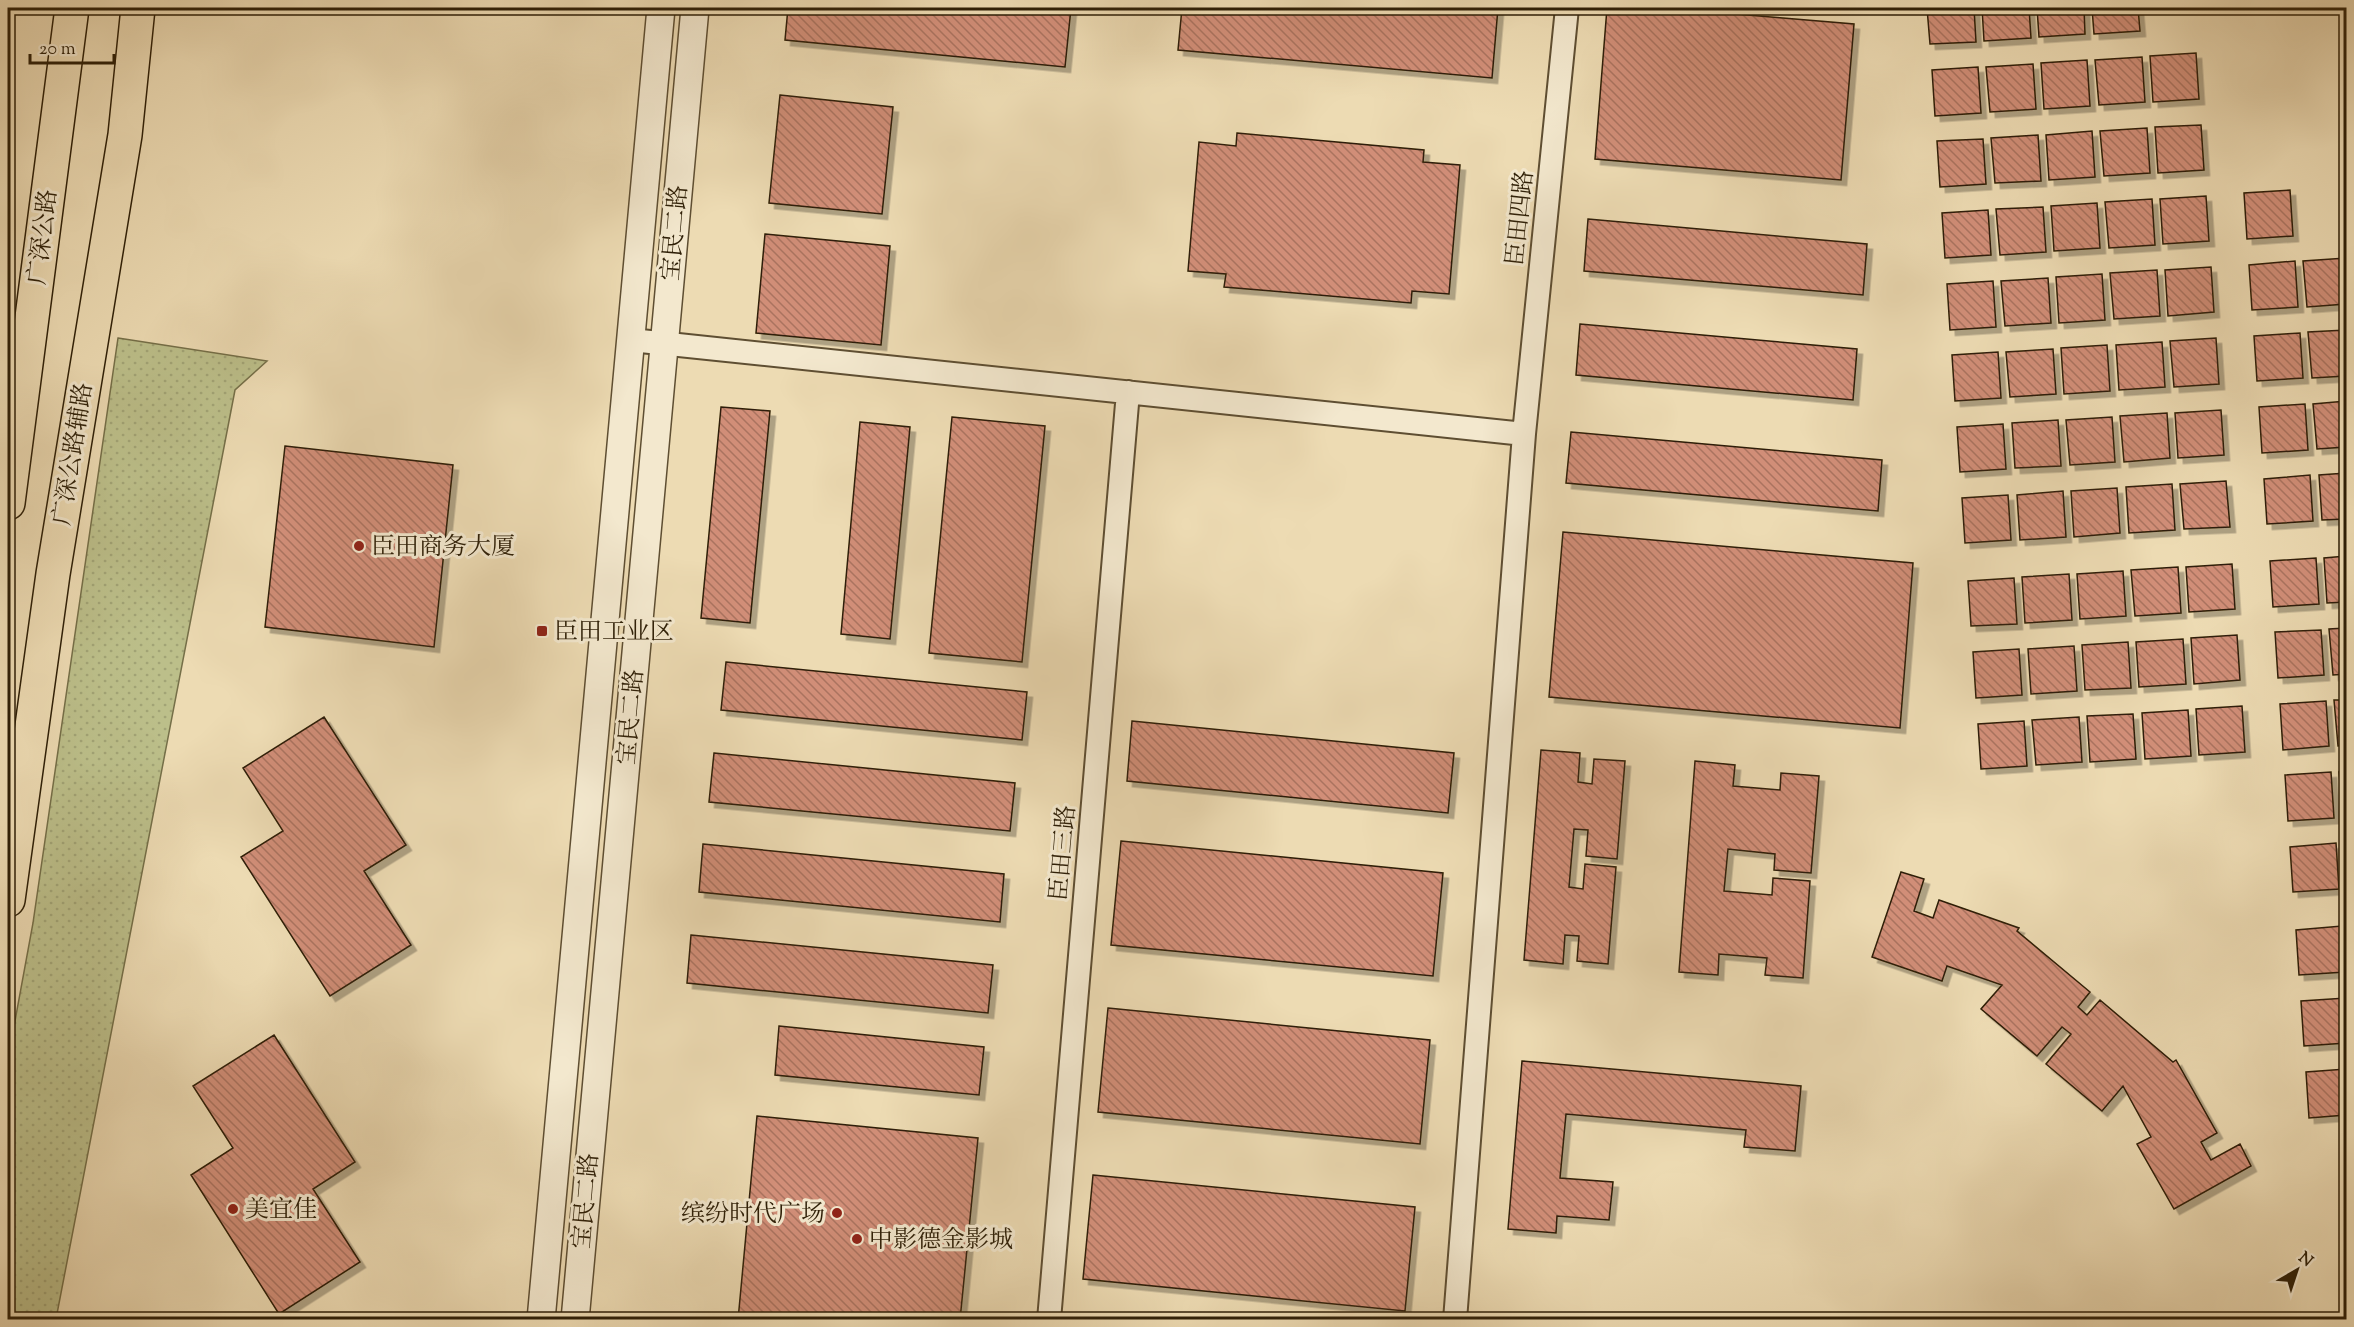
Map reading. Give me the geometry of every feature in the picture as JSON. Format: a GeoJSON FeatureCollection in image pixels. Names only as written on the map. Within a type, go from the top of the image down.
{"type":"FeatureCollection","features":[{"type":"Feature","properties":{"kind":"main road","name":"广深公路"},"geometry":{"type":"LineString","coordinates":[[8,503],[72,8]]}},
{"type":"Feature","properties":{"kind":"main road","name":"广深公路辅路"},"geometry":{"type":"LineString","coordinates":[[8,900],[53,574],[125,135],[138,8]]}},
{"type":"Feature","properties":{"kind":"street","name":"宝民二路"},"geometry":{"type":"LineString","coordinates":[[542,1320],[661,8]]}},
{"type":"Feature","properties":{"kind":"street","name":"宝民二路"},"geometry":{"type":"LineString","coordinates":[[574,1320],[695,8]]}},
{"type":"Feature","properties":{"kind":"street","name":"臣田四路"},"geometry":{"type":"LineString","coordinates":[[1455,1320],[1524,434],[1567,8]]}},
{"type":"Feature","properties":{"kind":"street"},"geometry":{"type":"LineString","coordinates":[[631,340],[1524,434]]}},
{"type":"Feature","properties":{"kind":"street","name":"臣田三路"},"geometry":{"type":"LineString","coordinates":[[1049,1320],[1128,392]]}},
{"type":"Feature","properties":{"kind":"green space"},"geometry":{"type":"Polygon","coordinates":[[[118,338],[267,361],[235,390],[56,1319],[8,1319],[8,1059],[33,923],[118,338]]]}},
{"type":"Feature","properties":{"kind":"building"},"geometry":{"type":"Polygon","coordinates":[[[788,8],[1071,8],[1065,67],[785,40],[788,8]]]}},
{"type":"Feature","properties":{"kind":"building"},"geometry":{"type":"Polygon","coordinates":[[[1182,8],[1498,8],[1492,78],[1178,50],[1182,8]]]}},
{"type":"Feature","properties":{"kind":"building"},"geometry":{"type":"Polygon","coordinates":[[[1607,8],[1664,8],[1854,24],[1841,180],[1595,159],[1607,8]]]}},
{"type":"Feature","properties":{"kind":"building"},"geometry":{"type":"Polygon","coordinates":[[[1927,8],[1974,8],[1976,42],[1930,44],[1927,8]]]}},
{"type":"Feature","properties":{"kind":"building"},"geometry":{"type":"Polygon","coordinates":[[[1982,8],[2029,8],[2031,38],[1984,41],[1982,8]]]}},
{"type":"Feature","properties":{"kind":"building"},"geometry":{"type":"Polygon","coordinates":[[[2037,8],[2084,8],[2085,34],[2039,37],[2037,8]]]}},
{"type":"Feature","properties":{"kind":"building"},"geometry":{"type":"Polygon","coordinates":[[[2092,8],[2138,8],[2140,31],[2094,34],[2092,8]]]}},
{"type":"Feature","properties":{"kind":"building"},"geometry":{"type":"Polygon","coordinates":[[[2196,53],[2199,99],[2153,102],[2150,56],[2196,53]]]}},
{"type":"Feature","properties":{"kind":"building"},"geometry":{"type":"Polygon","coordinates":[[[2142,57],[2145,102],[2099,105],[2095,60],[2142,57]]]}},
{"type":"Feature","properties":{"kind":"building"},"geometry":{"type":"Polygon","coordinates":[[[2087,60],[2090,106],[2044,109],[2041,63],[2087,60]]]}},
{"type":"Feature","properties":{"kind":"building"},"geometry":{"type":"Polygon","coordinates":[[[2033,64],[2036,109],[1990,112],[1986,67],[2033,64]]]}},
{"type":"Feature","properties":{"kind":"building"},"geometry":{"type":"Polygon","coordinates":[[[1978,67],[1981,113],[1935,116],[1932,70],[1978,67]]]}},
{"type":"Feature","properties":{"kind":"building"},"geometry":{"type":"Polygon","coordinates":[[[780,95],[893,107],[882,214],[769,203],[780,95]]]}},
{"type":"Feature","properties":{"kind":"building"},"geometry":{"type":"Polygon","coordinates":[[[2201,125],[2204,170],[2158,173],[2155,127],[2201,125]]]}},
{"type":"Feature","properties":{"kind":"building"},"geometry":{"type":"Polygon","coordinates":[[[2147,128],[2150,173],[2104,176],[2100,131],[2147,128]]]}},
{"type":"Feature","properties":{"kind":"building"},"geometry":{"type":"Polygon","coordinates":[[[2092,131],[2095,177],[2049,180],[2046,135],[2092,131]]]}},
{"type":"Feature","properties":{"kind":"building"},"geometry":{"type":"Polygon","coordinates":[[[1237,133],[1424,150],[1423,162],[1460,165],[1449,294],[1412,291],[1411,303],[1224,287],[1226,274],[1188,271],[1199,142],[1236,146],[1237,133]]]}},
{"type":"Feature","properties":{"kind":"building"},"geometry":{"type":"Polygon","coordinates":[[[2038,135],[2041,181],[1995,183],[1991,138],[2038,135]]]}},
{"type":"Feature","properties":{"kind":"building"},"geometry":{"type":"Polygon","coordinates":[[[1983,139],[1986,184],[1940,187],[1937,141],[1983,139]]]}},
{"type":"Feature","properties":{"kind":"building"},"geometry":{"type":"Polygon","coordinates":[[[2290,190],[2293,236],[2247,239],[2244,193],[2290,190]]]}},
{"type":"Feature","properties":{"kind":"building"},"geometry":{"type":"Polygon","coordinates":[[[2206,196],[2209,241],[2163,244],[2160,199],[2206,196]]]}},
{"type":"Feature","properties":{"kind":"building"},"geometry":{"type":"Polygon","coordinates":[[[2152,199],[2155,245],[2109,248],[2105,202],[2152,199]]]}},
{"type":"Feature","properties":{"kind":"building"},"geometry":{"type":"Polygon","coordinates":[[[2097,203],[2100,248],[2054,251],[2051,206],[2097,203]]]}},
{"type":"Feature","properties":{"kind":"building"},"geometry":{"type":"Polygon","coordinates":[[[2043,207],[2046,252],[2000,255],[1996,209],[2043,207]]]}},
{"type":"Feature","properties":{"kind":"building"},"geometry":{"type":"Polygon","coordinates":[[[1988,210],[1991,255],[1945,258],[1942,213],[1988,210]]]}},
{"type":"Feature","properties":{"kind":"building"},"geometry":{"type":"Polygon","coordinates":[[[1588,219],[1867,244],[1863,295],[1584,271],[1588,219]]]}},
{"type":"Feature","properties":{"kind":"building"},"geometry":{"type":"Polygon","coordinates":[[[765,234],[890,246],[881,345],[756,333],[765,234]]]}},
{"type":"Feature","properties":{"kind":"building"},"geometry":{"type":"Polygon","coordinates":[[[2346,258],[2346,304],[2307,307],[2303,261],[2346,258]]]}},
{"type":"Feature","properties":{"kind":"building"},"geometry":{"type":"Polygon","coordinates":[[[2295,261],[2298,307],[2252,310],[2249,265],[2295,261]]]}},
{"type":"Feature","properties":{"kind":"building"},"geometry":{"type":"Polygon","coordinates":[[[2211,267],[2214,312],[2168,316],[2165,270],[2211,267]]]}},
{"type":"Feature","properties":{"kind":"building"},"geometry":{"type":"Polygon","coordinates":[[[2157,270],[2160,316],[2114,319],[2110,273],[2157,270]]]}},
{"type":"Feature","properties":{"kind":"building"},"geometry":{"type":"Polygon","coordinates":[[[2102,274],[2105,320],[2059,323],[2056,277],[2102,274]]]}},
{"type":"Feature","properties":{"kind":"building"},"geometry":{"type":"Polygon","coordinates":[[[2048,278],[2051,323],[2005,326],[2001,281],[2048,278]]]}},
{"type":"Feature","properties":{"kind":"building"},"geometry":{"type":"Polygon","coordinates":[[[1993,281],[1996,327],[1950,330],[1947,284],[1993,281]]]}},
{"type":"Feature","properties":{"kind":"building"},"geometry":{"type":"Polygon","coordinates":[[[1580,324],[1857,349],[1853,400],[1576,375],[1580,324]]]}},
{"type":"Feature","properties":{"kind":"building"},"geometry":{"type":"Polygon","coordinates":[[[2346,330],[2346,376],[2312,378],[2308,332],[2346,330]]]}},
{"type":"Feature","properties":{"kind":"building"},"geometry":{"type":"Polygon","coordinates":[[[2300,333],[2303,378],[2257,381],[2254,336],[2300,333]]]}},
{"type":"Feature","properties":{"kind":"building"},"geometry":{"type":"Polygon","coordinates":[[[2216,338],[2219,384],[2174,387],[2170,341],[2216,338]]]}},
{"type":"Feature","properties":{"kind":"building"},"geometry":{"type":"Polygon","coordinates":[[[2162,342],[2165,387],[2119,390],[2116,345],[2162,342]]]}},
{"type":"Feature","properties":{"kind":"building"},"geometry":{"type":"Polygon","coordinates":[[[2107,345],[2110,391],[2064,394],[2061,348],[2107,345]]]}},
{"type":"Feature","properties":{"kind":"building"},"geometry":{"type":"Polygon","coordinates":[[[2053,349],[2056,394],[2010,397],[2006,352],[2053,349]]]}},
{"type":"Feature","properties":{"kind":"building"},"geometry":{"type":"Polygon","coordinates":[[[1998,352],[2001,398],[1955,401],[1952,355],[1998,352]]]}},
{"type":"Feature","properties":{"kind":"building"},"geometry":{"type":"Polygon","coordinates":[[[2346,401],[2346,447],[2317,449],[2313,404],[2346,401]]]}},
{"type":"Feature","properties":{"kind":"building"},"geometry":{"type":"Polygon","coordinates":[[[2305,404],[2308,450],[2262,453],[2259,407],[2305,404]]]}},
{"type":"Feature","properties":{"kind":"building"},"geometry":{"type":"Polygon","coordinates":[[[721,407],[770,411],[750,623],[701,618],[721,407]]]}},
{"type":"Feature","properties":{"kind":"building"},"geometry":{"type":"Polygon","coordinates":[[[2221,410],[2224,455],[2178,458],[2175,413],[2221,410]]]}},
{"type":"Feature","properties":{"kind":"building"},"geometry":{"type":"Polygon","coordinates":[[[2167,413],[2170,458],[2124,462],[2120,416],[2167,413]]]}},
{"type":"Feature","properties":{"kind":"building"},"geometry":{"type":"Polygon","coordinates":[[[952,417],[1045,426],[1022,662],[929,653],[952,417]]]}},
{"type":"Feature","properties":{"kind":"building"},"geometry":{"type":"Polygon","coordinates":[[[2112,417],[2115,462],[2070,465],[2066,420],[2112,417]]]}},
{"type":"Feature","properties":{"kind":"building"},"geometry":{"type":"Polygon","coordinates":[[[2058,420],[2061,466],[2015,468],[2012,423],[2058,420]]]}},
{"type":"Feature","properties":{"kind":"building"},"geometry":{"type":"Polygon","coordinates":[[[860,422],[910,427],[890,639],[841,634],[860,422]]]}},
{"type":"Feature","properties":{"kind":"building"},"geometry":{"type":"Polygon","coordinates":[[[2003,424],[2006,469],[1960,472],[1957,427],[2003,424]]]}},
{"type":"Feature","properties":{"kind":"building"},"geometry":{"type":"Polygon","coordinates":[[[1571,432],[1882,460],[1878,511],[1566,483],[1571,432]]]}},
{"type":"Feature","properties":{"kind":"building","name":"臣田商务大厦"},"geometry":{"type":"Polygon","coordinates":[[[285,446],[453,465],[434,647],[265,627],[285,446]]]}},
{"type":"Feature","properties":{"kind":"building"},"geometry":{"type":"Polygon","coordinates":[[[2346,473],[2346,519],[2322,520],[2319,475],[2346,473]]]}},
{"type":"Feature","properties":{"kind":"building"},"geometry":{"type":"Polygon","coordinates":[[[2310,475],[2313,521],[2267,524],[2264,479],[2310,475]]]}},
{"type":"Feature","properties":{"kind":"building"},"geometry":{"type":"Polygon","coordinates":[[[2226,481],[2230,527],[2184,529],[2180,484],[2226,481]]]}},
{"type":"Feature","properties":{"kind":"building"},"geometry":{"type":"Polygon","coordinates":[[[2172,484],[2175,530],[2129,533],[2126,487],[2172,484]]]}},
{"type":"Feature","properties":{"kind":"building"},"geometry":{"type":"Polygon","coordinates":[[[2117,488],[2120,533],[2074,537],[2071,491],[2117,488]]]}},
{"type":"Feature","properties":{"kind":"building"},"geometry":{"type":"Polygon","coordinates":[[[2063,491],[2066,537],[2020,540],[2017,495],[2063,491]]]}},
{"type":"Feature","properties":{"kind":"building"},"geometry":{"type":"Polygon","coordinates":[[[2008,495],[2011,540],[1965,543],[1962,498],[2008,495]]]}},
{"type":"Feature","properties":{"kind":"building"},"geometry":{"type":"Polygon","coordinates":[[[1563,532],[1913,563],[1900,728],[1549,697],[1563,532]]]}},
{"type":"Feature","properties":{"kind":"building"},"geometry":{"type":"Polygon","coordinates":[[[2346,556],[2346,602],[2327,603],[2324,558],[2346,556]]]}},
{"type":"Feature","properties":{"kind":"building"},"geometry":{"type":"Polygon","coordinates":[[[2316,558],[2319,604],[2273,607],[2270,561],[2316,558]]]}},
{"type":"Feature","properties":{"kind":"building"},"geometry":{"type":"Polygon","coordinates":[[[2232,564],[2235,609],[2189,612],[2186,567],[2232,564]]]}},
{"type":"Feature","properties":{"kind":"building"},"geometry":{"type":"Polygon","coordinates":[[[2178,567],[2181,613],[2135,616],[2131,570],[2178,567]]]}},
{"type":"Feature","properties":{"kind":"building"},"geometry":{"type":"Polygon","coordinates":[[[2123,571],[2126,616],[2080,619],[2077,574],[2123,571]]]}},
{"type":"Feature","properties":{"kind":"building"},"geometry":{"type":"Polygon","coordinates":[[[2069,574],[2072,620],[2025,623],[2022,577],[2069,574]]]}},
{"type":"Feature","properties":{"kind":"building"},"geometry":{"type":"Polygon","coordinates":[[[2014,578],[2017,624],[1971,626],[1968,581],[2014,578]]]}},
{"type":"Feature","properties":{"kind":"building"},"geometry":{"type":"Polygon","coordinates":[[[2346,628],[2346,674],[2333,675],[2329,629],[2346,628]]]}},
{"type":"Feature","properties":{"kind":"building"},"geometry":{"type":"Polygon","coordinates":[[[2321,630],[2324,675],[2278,678],[2275,632],[2321,630]]]}},
{"type":"Feature","properties":{"kind":"building"},"geometry":{"type":"Polygon","coordinates":[[[2237,635],[2240,680],[2194,684],[2191,638],[2237,635]]]}},
{"type":"Feature","properties":{"kind":"building"},"geometry":{"type":"Polygon","coordinates":[[[2183,639],[2186,684],[2139,687],[2136,642],[2183,639]]]}},
{"type":"Feature","properties":{"kind":"building"},"geometry":{"type":"Polygon","coordinates":[[[2128,642],[2131,688],[2085,690],[2082,645],[2128,642]]]}},
{"type":"Feature","properties":{"kind":"building"},"geometry":{"type":"Polygon","coordinates":[[[2074,646],[2077,691],[2031,694],[2028,649],[2074,646]]]}},
{"type":"Feature","properties":{"kind":"building"},"geometry":{"type":"Polygon","coordinates":[[[2019,649],[2022,695],[1976,698],[1973,652],[2019,649]]]}},
{"type":"Feature","properties":{"kind":"building"},"geometry":{"type":"Polygon","coordinates":[[[726,662],[1027,692],[1022,740],[721,710],[726,662]]]}},
{"type":"Feature","properties":{"kind":"building"},"geometry":{"type":"Polygon","coordinates":[[[2334,700],[2346,700],[2346,745],[2338,746],[2334,700]]]}},
{"type":"Feature","properties":{"kind":"building"},"geometry":{"type":"Polygon","coordinates":[[[2326,701],[2329,746],[2283,750],[2280,704],[2326,701]]]}},
{"type":"Feature","properties":{"kind":"building"},"geometry":{"type":"Polygon","coordinates":[[[2242,706],[2245,752],[2199,755],[2196,709],[2242,706]]]}},
{"type":"Feature","properties":{"kind":"building"},"geometry":{"type":"Polygon","coordinates":[[[2188,710],[2191,756],[2145,759],[2142,713],[2188,710]]]}},
{"type":"Feature","properties":{"kind":"building"},"geometry":{"type":"Polygon","coordinates":[[[2133,714],[2136,759],[2090,762],[2087,716],[2133,714]]]}},
{"type":"Feature","properties":{"kind":"building"},"geometry":{"type":"Polygon","coordinates":[[[324,717],[406,845],[364,871],[411,945],[330,996],[241,857],[283,831],[243,768],[324,717]]]}},
{"type":"Feature","properties":{"kind":"building"},"geometry":{"type":"Polygon","coordinates":[[[2079,717],[2082,762],[2036,765],[2032,720],[2079,717]]]}},
{"type":"Feature","properties":{"kind":"building"},"geometry":{"type":"Polygon","coordinates":[[[1132,721],[1454,753],[1448,813],[1127,781],[1132,721]]]}},
{"type":"Feature","properties":{"kind":"building"},"geometry":{"type":"Polygon","coordinates":[[[2024,721],[2027,766],[1981,769],[1978,724],[2024,721]]]}},
{"type":"Feature","properties":{"kind":"building"},"geometry":{"type":"Polygon","coordinates":[[[1541,750],[1580,753],[1578,782],[1592,784],[1594,759],[1625,761],[1617,859],[1586,856],[1588,830],[1574,829],[1569,887],[1583,889],[1585,864],[1616,867],[1608,964],[1577,961],[1579,936],[1565,935],[1563,964],[1524,960],[1541,750]]]}},
{"type":"Feature","properties":{"kind":"building"},"geometry":{"type":"Polygon","coordinates":[[[714,753],[1015,783],[1010,831],[709,802],[714,753]]]}},
{"type":"Feature","properties":{"kind":"building"},"geometry":{"type":"Polygon","coordinates":[[[1695,761],[1735,765],[1733,786],[1780,790],[1781,773],[1819,776],[1811,873],[1774,870],[1775,854],[1728,849],[1724,891],[1772,895],[1773,878],[1810,881],[1803,978],[1765,975],[1767,958],[1719,954],[1718,975],[1679,972],[1695,761]]]}},
{"type":"Feature","properties":{"kind":"building"},"geometry":{"type":"Polygon","coordinates":[[[2346,771],[2346,817],[2343,817],[2339,772],[2346,771]]]}},
{"type":"Feature","properties":{"kind":"building"},"geometry":{"type":"Polygon","coordinates":[[[2331,772],[2334,818],[2288,821],[2285,775],[2331,772]]]}},
{"type":"Feature","properties":{"kind":"building"},"geometry":{"type":"Polygon","coordinates":[[[1121,841],[1443,873],[1433,976],[1111,945],[1121,841]]]}},
{"type":"Feature","properties":{"kind":"building"},"geometry":{"type":"Polygon","coordinates":[[[2336,843],[2339,889],[2293,892],[2290,847],[2336,843]]]}},
{"type":"Feature","properties":{"kind":"building"},"geometry":{"type":"Polygon","coordinates":[[[703,844],[1004,874],[1000,922],[699,892],[703,844]]]}},
{"type":"Feature","properties":{"kind":"building"},"geometry":{"type":"Polygon","coordinates":[[[1901,872],[1924,879],[1914,911],[1933,918],[1939,900],[2019,928],[2017,931],[2090,992],[2078,1007],[2087,1015],[2100,1000],[2173,1062],[2176,1060],[2217,1133],[2201,1142],[2211,1160],[2240,1144],[2251,1166],[2174,1209],[2137,1144],[2151,1137],[2123,1086],[2102,1111],[2046,1064],[2071,1034],[2062,1027],[2037,1056],[1981,1009],[2002,985],[1947,966],[1942,981],[1872,957],[1901,872]]]}},
{"type":"Feature","properties":{"kind":"building"},"geometry":{"type":"Polygon","coordinates":[[[2342,926],[2345,972],[2299,975],[2296,930],[2342,926]]]}},
{"type":"Feature","properties":{"kind":"building"},"geometry":{"type":"Polygon","coordinates":[[[691,935],[993,965],[988,1013],[687,983],[691,935]]]}},
{"type":"Feature","properties":{"kind":"building"},"geometry":{"type":"Polygon","coordinates":[[[2346,998],[2346,1043],[2304,1046],[2301,1001],[2346,998]]]}},
{"type":"Feature","properties":{"kind":"building"},"geometry":{"type":"Polygon","coordinates":[[[1108,1008],[1430,1040],[1420,1144],[1098,1112],[1108,1008]]]}},
{"type":"Feature","properties":{"kind":"building"},"geometry":{"type":"Polygon","coordinates":[[[779,1026],[984,1047],[979,1095],[775,1075],[779,1026]]]}},
{"type":"Feature","properties":{"kind":"building"},"geometry":{"type":"Polygon","coordinates":[[[274,1035],[355,1162],[313,1189],[360,1262],[279,1314],[191,1175],[233,1148],[193,1086],[274,1035]]]}},
{"type":"Feature","properties":{"kind":"building"},"geometry":{"type":"Polygon","coordinates":[[[1522,1061],[1801,1086],[1795,1151],[1744,1147],[1746,1130],[1566,1114],[1560,1178],[1613,1182],[1609,1220],[1557,1216],[1556,1233],[1508,1229],[1522,1061]]]}},
{"type":"Feature","properties":{"kind":"building"},"geometry":{"type":"Polygon","coordinates":[[[2346,1069],[2346,1115],[2309,1118],[2306,1072],[2346,1069]]]}},
{"type":"Feature","properties":{"kind":"building"},"geometry":{"type":"Polygon","coordinates":[[[757,1116],[978,1138],[960,1320],[738,1320],[757,1116]]]}},
{"type":"Feature","properties":{"kind":"building"},"geometry":{"type":"Polygon","coordinates":[[[1093,1175],[1415,1207],[1405,1311],[1083,1279],[1093,1175]]]}},
{"type":"Feature","properties":{"kind":"building"},"geometry":{"type":"Polygon","coordinates":[[[1617,1316],[1673,1320],[1617,1320],[1617,1316]]]}},
{"type":"Feature","properties":{"kind":"place","name":"臣田商务大厦"},"geometry":{"type":"Point","coordinates":[359,546]}},
{"type":"Feature","properties":{"kind":"place","name":"臣田工业区"},"geometry":{"type":"Point","coordinates":[542,631]}},
{"type":"Feature","properties":{"kind":"place","name":"美宜佳"},"geometry":{"type":"Point","coordinates":[233,1209]}},
{"type":"Feature","properties":{"kind":"place","name":"缤纷时代广场"},"geometry":{"type":"Point","coordinates":[837,1213]}},
{"type":"Feature","properties":{"kind":"place","name":"中影德金影城"},"geometry":{"type":"Point","coordinates":[857,1239]}}]}
